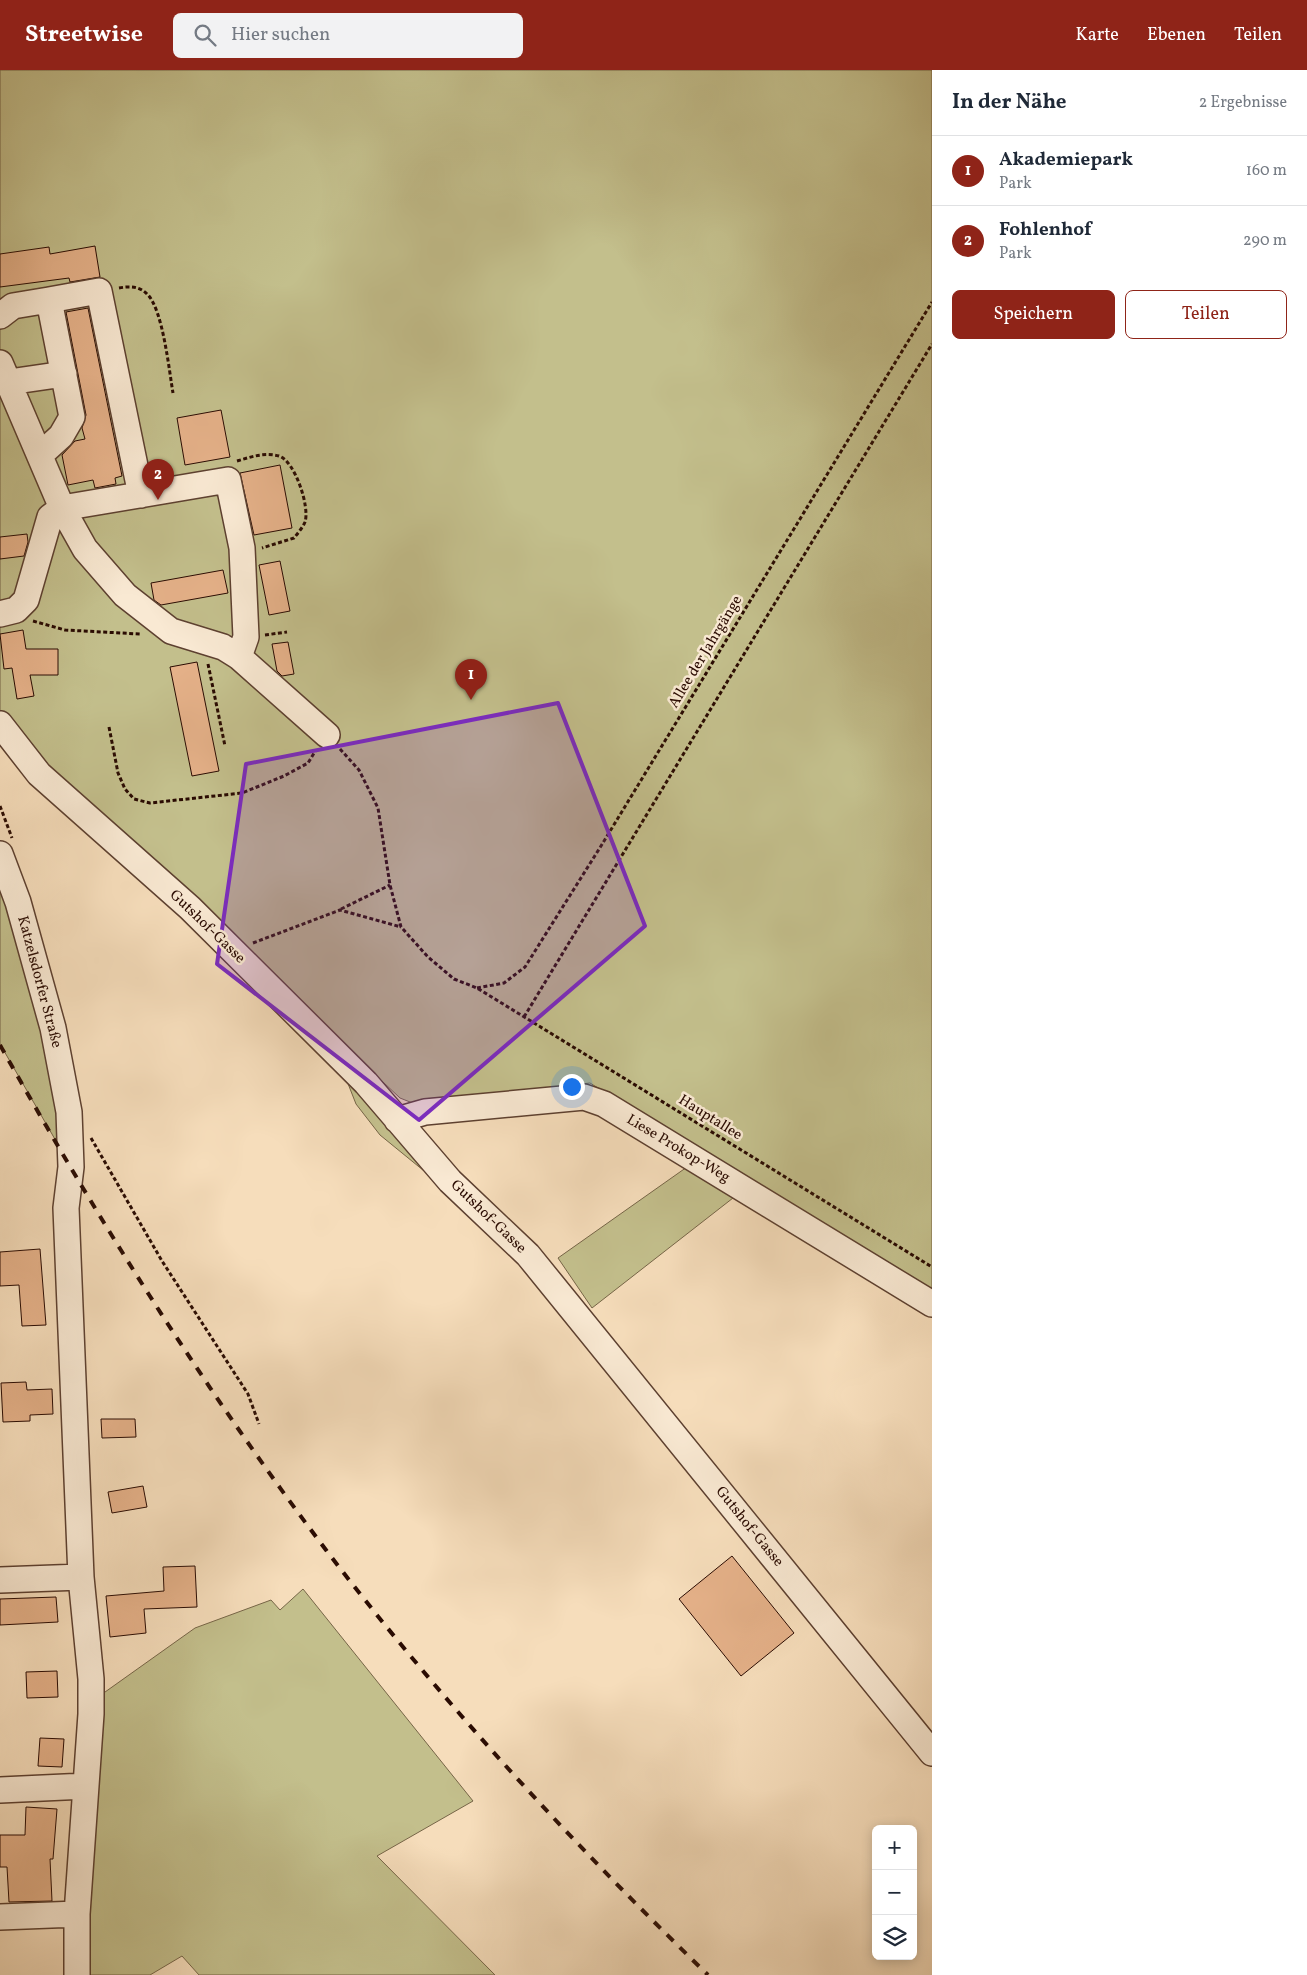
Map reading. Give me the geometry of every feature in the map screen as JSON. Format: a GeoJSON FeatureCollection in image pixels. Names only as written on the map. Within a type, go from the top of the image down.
{"type":"FeatureCollection","features":[{"type":"Feature","properties":{"kind":"street"},"geometry":{"type":"LineString","coordinates":[[0,316],[13,306],[99,291],[141,495]]}},
{"type":"Feature","properties":{"kind":"street"},"geometry":{"type":"LineString","coordinates":[[40,455],[61,436],[72,417],[49,300]]}},
{"type":"Feature","properties":{"kind":"street"},"geometry":{"type":"LineString","coordinates":[[64,374],[4,373],[62,508],[85,549],[125,595],[171,631],[223,647],[240,656],[327,735]]}},
{"type":"Feature","properties":{"kind":"street"},"geometry":{"type":"LineString","coordinates":[[8,612],[26,600],[50,516],[62,508],[228,480],[242,548],[246,637],[240,656]]}},
{"type":"Feature","properties":{"kind":"street","name":"Gutshof-Gasse"},"geometry":{"type":"LineString","coordinates":[[0,724],[39,774],[190,908],[366,1083],[450,1181],[528,1255],[932,1753]]}},
{"type":"Feature","properties":{"kind":"street","name":"Katzelsdorfer Straße"},"geometry":{"type":"LineString","coordinates":[[0,854],[18,902],[53,1028],[69,1112],[71,1167],[66,1208],[81,1577],[90,1679],[91,1714],[77,1914],[77,1975]]}},
{"type":"Feature","properties":{"kind":"street","name":"Liese Prokop-Weg"},"geometry":{"type":"LineString","coordinates":[[397,1120],[425,1112],[584,1097],[604,1104],[932,1304]]}},
{"type":"Feature","properties":{"kind":"street"},"geometry":{"type":"LineString","coordinates":[[0,1580],[81,1577]]}},
{"type":"Feature","properties":{"kind":"street"},"geometry":{"type":"LineString","coordinates":[[0,1790],[86,1786]]}},
{"type":"Feature","properties":{"kind":"street"},"geometry":{"type":"LineString","coordinates":[[0,1917],[77,1914]]}},
{"type":"Feature","properties":{"kind":"path"},"geometry":{"type":"LineString","coordinates":[[99,291],[133,286],[148,294],[156,312],[173,393]]}},
{"type":"Feature","properties":{"kind":"path","name":"Allee der Jahrgänge"},"geometry":{"type":"LineString","coordinates":[[477,988],[504,984],[525,967],[607,837],[932,302]]}},
{"type":"Feature","properties":{"kind":"path"},"geometry":{"type":"LineString","coordinates":[[524,1017],[932,344]]}},
{"type":"Feature","properties":{"kind":"path"},"geometry":{"type":"LineString","coordinates":[[228,480],[225,464],[264,454],[281,456],[294,470],[303,493],[306,521],[294,538],[262,548],[242,548]]}},
{"type":"Feature","properties":{"kind":"path"},"geometry":{"type":"LineString","coordinates":[[8,612],[36,623],[65,630],[159,634],[171,631]]}},
{"type":"Feature","properties":{"kind":"path"},"geometry":{"type":"LineString","coordinates":[[203,641],[225,746]]}},
{"type":"Feature","properties":{"kind":"path"},"geometry":{"type":"LineString","coordinates":[[109,727],[118,773],[125,789],[134,799],[150,803],[242,793],[284,776],[308,762],[327,735],[359,770],[378,808],[390,885],[401,927]]}},
{"type":"Feature","properties":{"kind":"path"},"geometry":{"type":"LineString","coordinates":[[250,944],[340,910],[390,885]]}},
{"type":"Feature","properties":{"kind":"path"},"geometry":{"type":"LineString","coordinates":[[340,910],[401,927]]}},
{"type":"Feature","properties":{"kind":"path","name":"Hauptallee"},"geometry":{"type":"LineString","coordinates":[[401,927],[428,957],[454,980],[477,988],[932,1268]]}},
{"type":"Feature","properties":{"kind":"path"},"geometry":{"type":"LineString","coordinates":[[90,1136],[162,1261],[248,1394],[259,1424]]}},
{"type":"Feature","properties":{"kind":"highlighted area"},"geometry":{"type":"Polygon","coordinates":[[[558,703],[645,926],[419,1120],[217,964],[246,764],[558,703]]]}},
{"type":"Feature","properties":{"kind":"shaded area"},"geometry":{"type":"Polygon","coordinates":[[[0,70],[932,70],[932,1293],[590,1083],[415,1104],[400,1098],[40,760],[0,711],[0,70]]]}},
{"type":"Feature","properties":{"kind":"shaded area"},"geometry":{"type":"Polygon","coordinates":[[[0,854],[18,902],[71,1167],[0,1044],[0,854]]]}},
{"type":"Feature","properties":{"kind":"shaded area"},"geometry":{"type":"Polygon","coordinates":[[[345,1076],[429,1175],[380,1135],[356,1104],[345,1076]]]}},
{"type":"Feature","properties":{"kind":"shaded area"},"geometry":{"type":"Polygon","coordinates":[[[687,1167],[723,1187],[733,1198],[592,1308],[558,1258],[687,1167]]]}},
{"type":"Feature","properties":{"kind":"shaded area"},"geometry":{"type":"Polygon","coordinates":[[[303,1589],[473,1801],[377,1856],[495,1975],[199,1975],[182,1956],[150,1975],[77,1975],[91,1702],[195,1628],[271,1600],[280,1610],[303,1589]]]}},
{"type":"Feature","properties":{"kind":"building"},"geometry":{"type":"Polygon","coordinates":[[[95,246],[100,277],[70,282],[69,278],[0,287],[0,254],[49,247],[50,254],[95,246]]]}},
{"type":"Feature","properties":{"kind":"building"},"geometry":{"type":"Polygon","coordinates":[[[88,308],[122,476],[115,478],[116,484],[95,488],[93,480],[68,485],[62,455],[75,441],[85,439],[82,428],[86,415],[66,312],[88,308]]]}},
{"type":"Feature","properties":{"kind":"building"},"geometry":{"type":"Polygon","coordinates":[[[221,410],[230,457],[185,465],[177,418],[221,410]]]}},
{"type":"Feature","properties":{"kind":"building"},"geometry":{"type":"Polygon","coordinates":[[[280,465],[292,528],[254,535],[240,473],[280,465]]]}},
{"type":"Feature","properties":{"kind":"building"},"geometry":{"type":"Polygon","coordinates":[[[27,534],[28,542],[24,556],[0,559],[0,537],[27,534]]]}},
{"type":"Feature","properties":{"kind":"building"},"geometry":{"type":"Polygon","coordinates":[[[280,561],[290,611],[269,615],[259,565],[280,561]]]}},
{"type":"Feature","properties":{"kind":"building"},"geometry":{"type":"Polygon","coordinates":[[[223,570],[228,593],[161,605],[154,600],[151,583],[223,570]]]}},
{"type":"Feature","properties":{"kind":"building"},"geometry":{"type":"Polygon","coordinates":[[[23,630],[26,649],[58,649],[58,675],[30,675],[34,696],[17,699],[12,668],[4,669],[0,634],[23,630]]]}},
{"type":"Feature","properties":{"kind":"building"},"geometry":{"type":"Polygon","coordinates":[[[288,642],[294,674],[282,676],[277,671],[272,644],[288,642]]]}},
{"type":"Feature","properties":{"kind":"building"},"geometry":{"type":"Polygon","coordinates":[[[197,662],[219,771],[192,776],[170,667],[197,662]]]}},
{"type":"Feature","properties":{"kind":"building"},"geometry":{"type":"Polygon","coordinates":[[[40,1249],[46,1325],[22,1326],[19,1285],[0,1286],[0,1252],[40,1249]]]}},
{"type":"Feature","properties":{"kind":"building"},"geometry":{"type":"Polygon","coordinates":[[[26,1382],[27,1390],[52,1389],[53,1414],[30,1415],[30,1421],[3,1422],[1,1383],[26,1382]]]}},
{"type":"Feature","properties":{"kind":"building"},"geometry":{"type":"Polygon","coordinates":[[[101,1419],[135,1419],[136,1437],[102,1438],[101,1419]]]}},
{"type":"Feature","properties":{"kind":"building"},"geometry":{"type":"Polygon","coordinates":[[[143,1486],[147,1507],[112,1513],[108,1492],[143,1486]]]}},
{"type":"Feature","properties":{"kind":"building"},"geometry":{"type":"Polygon","coordinates":[[[732,1556],[794,1633],[741,1676],[679,1599],[732,1556]]]}},
{"type":"Feature","properties":{"kind":"building"},"geometry":{"type":"Polygon","coordinates":[[[195,1566],[197,1607],[144,1609],[146,1633],[110,1637],[106,1596],[164,1591],[163,1567],[195,1566]]]}},
{"type":"Feature","properties":{"kind":"building"},"geometry":{"type":"Polygon","coordinates":[[[56,1597],[58,1622],[0,1625],[0,1599],[56,1597]]]}},
{"type":"Feature","properties":{"kind":"building"},"geometry":{"type":"Polygon","coordinates":[[[57,1671],[58,1697],[27,1698],[26,1672],[57,1671]]]}},
{"type":"Feature","properties":{"kind":"building"},"geometry":{"type":"Polygon","coordinates":[[[40,1738],[64,1739],[62,1767],[38,1766],[40,1738]]]}},
{"type":"Feature","properties":{"kind":"building"},"geometry":{"type":"Polygon","coordinates":[[[26,1807],[57,1809],[53,1859],[50,1859],[52,1901],[9,1902],[7,1867],[0,1867],[0,1835],[25,1835],[26,1807]]]}},
{"type":"Feature","properties":{"kind":"railway"},"geometry":{"type":"LineString","coordinates":[[0,1045],[75,1175],[154,1303],[281,1490],[326,1550],[415,1662],[509,1770],[607,1874],[708,1975]]}},
{"type":"Feature","properties":{"kind":"place","name":"Fohlenhof"},"geometry":{"type":"Point","coordinates":[158,500]}},
{"type":"Feature","properties":{"kind":"place","name":"Akademiepark"},"geometry":{"type":"Point","coordinates":[471,700]}}]}
